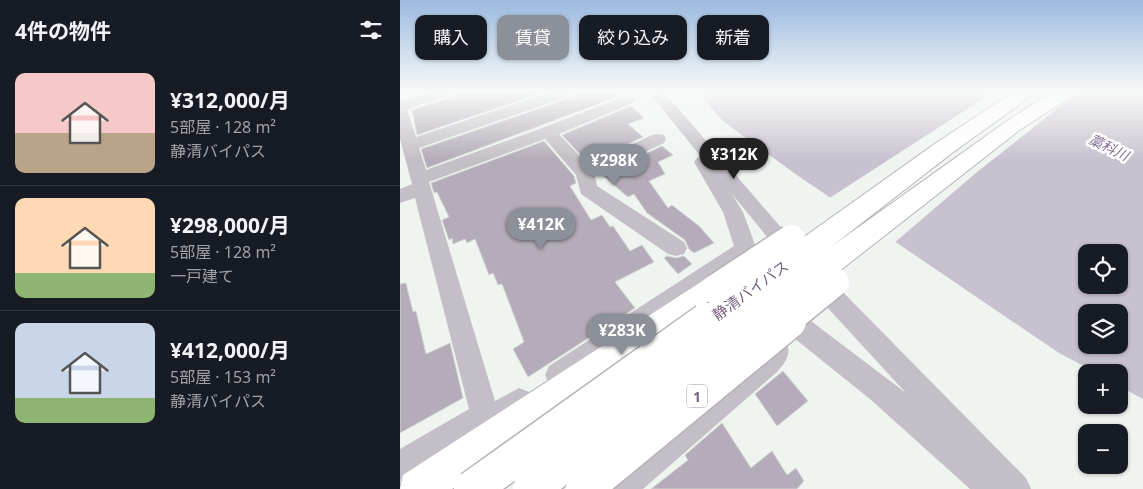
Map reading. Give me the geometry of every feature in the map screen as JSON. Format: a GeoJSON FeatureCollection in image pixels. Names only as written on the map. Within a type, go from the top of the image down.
{"type":"FeatureCollection","features":[{"type":"Feature","properties":{"kind":"highway","name":"静清バイパス"},"geometry":{"type":"LineString","coordinates":[[531,489],[823,268],[1003,114]]}},
{"type":"Feature","properties":{"kind":"highway","name":"静清バイパス"},"geometry":{"type":"LineString","coordinates":[[444,483],[954,156],[1014,126],[1033,114]]}},
{"type":"Feature","properties":{"kind":"highway","name":"1"},"geometry":{"type":"LineString","coordinates":[[584,489],[811,303],[900,224],[954,156]]}},
{"type":"Feature","properties":{"kind":"street"},"geometry":{"type":"LineString","coordinates":[[402,114],[485,416]]}},
{"type":"Feature","properties":{"kind":"street"},"geometry":{"type":"LineString","coordinates":[[410,145],[504,114]]}},
{"type":"Feature","properties":{"kind":"street"},"geometry":{"type":"LineString","coordinates":[[400,196],[420,183],[593,114]]}},
{"type":"Feature","properties":{"kind":"street"},"geometry":{"type":"LineString","coordinates":[[675,114],[775,232]]}},
{"type":"Feature","properties":{"kind":"street"},"geometry":{"type":"LineString","coordinates":[[400,466],[485,416],[498,416],[712,271],[746,253],[733,212],[697,152],[685,126]]}},
{"type":"Feature","properties":{"kind":"street"},"geometry":{"type":"LineString","coordinates":[[548,132],[585,173],[588,189],[676,248]]}},
{"type":"Feature","properties":{"kind":"street"},"geometry":{"type":"LineString","coordinates":[[585,173],[658,139]]}},
{"type":"Feature","properties":{"kind":"street"},"geometry":{"type":"LineString","coordinates":[[619,489],[775,354],[775,347],[712,271]]}},
{"type":"Feature","properties":{"kind":"street"},"geometry":{"type":"LineString","coordinates":[[822,286],[1015,489]]}},
{"type":"Feature","properties":{"kind":"street"},"geometry":{"type":"LineString","coordinates":[[798,326],[880,389],[993,489]]}},
{"type":"Feature","properties":{"kind":"water","name":"藁科川"},"geometry":{"type":"Polygon","coordinates":[[[717,114],[1143,114],[1143,399],[1128,391],[1128,364],[1080,364],[1059,353],[794,173],[723,121],[717,114]]]}},
{"type":"Feature","properties":{"kind":"pier"},"geometry":{"type":"Polygon","coordinates":[[[960,114],[1051,114],[977,172],[894,243],[828,199],[960,114]]]}},
{"type":"Feature","properties":{"kind":"building"},"geometry":{"type":"Polygon","coordinates":[[[413,114],[480,114],[417,135],[413,114]]]}},
{"type":"Feature","properties":{"kind":"building"},"geometry":{"type":"Polygon","coordinates":[[[524,114],[571,114],[427,168],[421,149],[524,114]]]}},
{"type":"Feature","properties":{"kind":"building"},"geometry":{"type":"Polygon","coordinates":[[[612,114],[639,114],[644,118],[628,124],[643,137],[588,163],[562,135],[612,114]]]}},
{"type":"Feature","properties":{"kind":"building"},"geometry":{"type":"Polygon","coordinates":[[[544,141],[574,176],[576,183],[570,186],[591,220],[602,215],[610,227],[613,226],[630,251],[642,245],[654,262],[615,282],[635,308],[528,377],[513,349],[524,342],[502,284],[498,285],[493,273],[489,275],[475,239],[467,243],[465,239],[453,244],[452,238],[449,240],[442,220],[449,217],[437,192],[434,193],[431,183],[544,141]]]}},
{"type":"Feature","properties":{"kind":"building"},"geometry":{"type":"Polygon","coordinates":[[[662,146],[673,155],[658,162],[665,174],[649,181],[668,208],[672,205],[699,226],[714,243],[694,253],[689,249],[685,240],[647,213],[634,194],[628,197],[602,175],[662,146]]]}},
{"type":"Feature","properties":{"kind":"building"},"geometry":{"type":"Polygon","coordinates":[[[667,256],[676,258],[684,256],[692,264],[678,274],[664,258],[667,256]]]}},
{"type":"Feature","properties":{"kind":"building"},"geometry":{"type":"Polygon","coordinates":[[[406,283],[413,312],[416,311],[426,354],[450,343],[463,398],[400,433],[400,284],[406,283]]]}},
{"type":"Feature","properties":{"kind":"building"},"geometry":{"type":"Polygon","coordinates":[[[783,371],[808,401],[777,426],[755,394],[783,371]]]}},
{"type":"Feature","properties":{"kind":"building"},"geometry":{"type":"Polygon","coordinates":[[[722,423],[751,468],[772,451],[787,475],[796,468],[804,481],[797,489],[651,489],[688,460],[685,455],[722,423]]]}}]}
